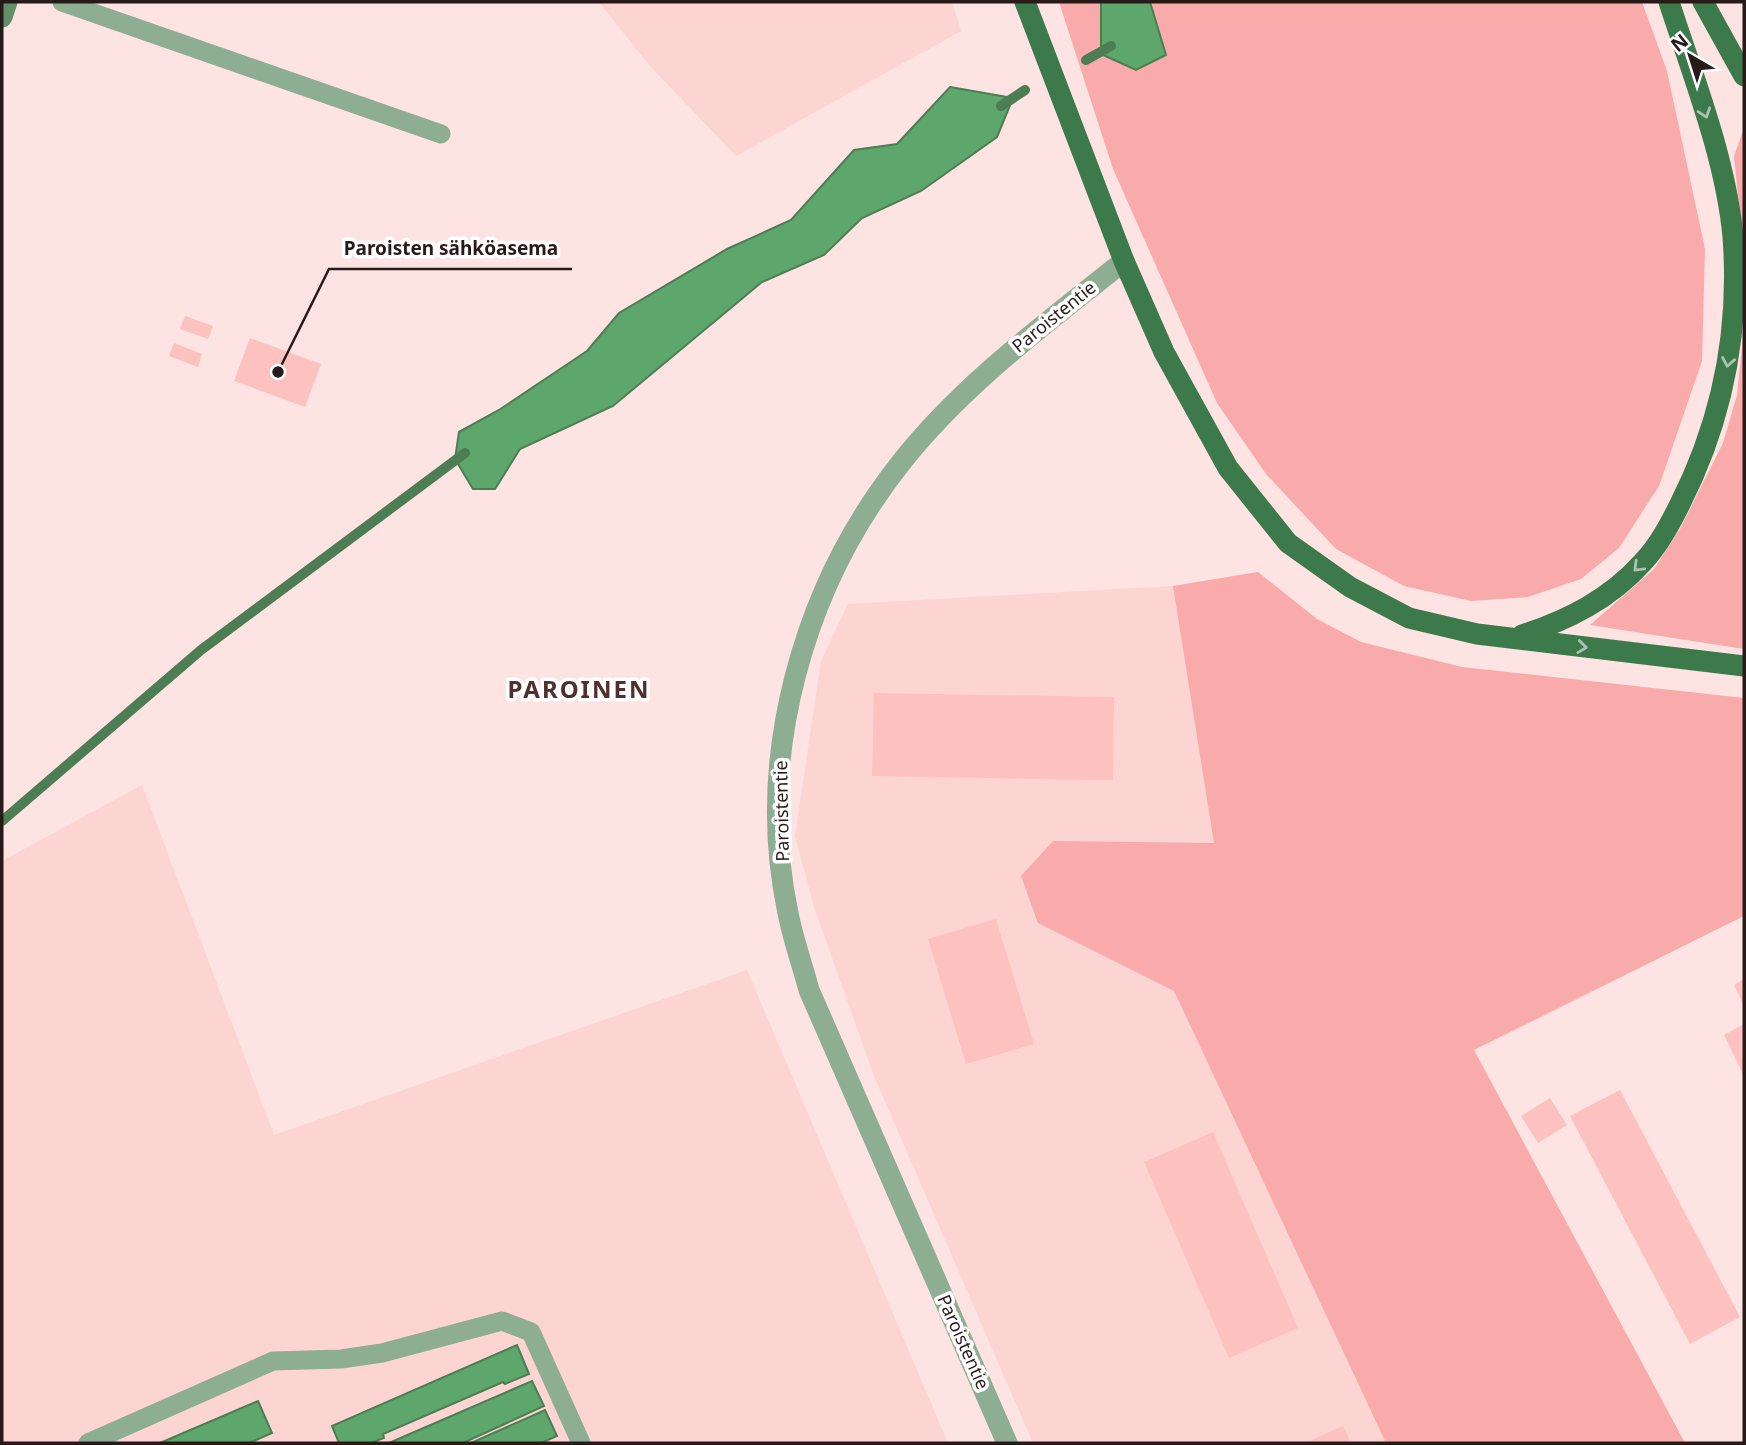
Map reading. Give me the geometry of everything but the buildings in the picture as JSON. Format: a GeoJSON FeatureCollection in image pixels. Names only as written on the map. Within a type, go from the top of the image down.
{"type":"FeatureCollection","features":[{"type":"Feature","properties":{"kind":"main road"},"geometry":{"type":"LineString","coordinates":[[2,17],[7,2]]}},
{"type":"Feature","properties":{"kind":"main road"},"geometry":{"type":"LineString","coordinates":[[1025,2],[1124,261],[1164,352],[1228,468],[1288,543],[1350,587],[1409,618],[1477,634],[1744,666]]}},
{"type":"Feature","properties":{"kind":"main road"},"geometry":{"type":"LineString","coordinates":[[1514,638],[1551,626],[1587,609],[1616,588],[1644,562],[1667,530],[1688,489],[1707,445],[1720,400],[1730,355],[1734,309],[1733,236],[1718,155],[1668,2]]}},
{"type":"Feature","properties":{"kind":"main road"},"geometry":{"type":"LineString","coordinates":[[1703,2],[1744,76]]}},
{"type":"Feature","properties":{"kind":"street","name":"Paroistentie"},"geometry":{"type":"LineString","coordinates":[[1007,1443],[809,990],[788,912],[779,836],[781,756],[799,657],[837,562],[862,515],[901,462],[977,382],[1124,261]]}},
{"type":"Feature","properties":{"kind":"lane"},"geometry":{"type":"LineString","coordinates":[[62,2],[442,134]]}},
{"type":"Feature","properties":{"kind":"lane"},"geometry":{"type":"LineString","coordinates":[[88,1443],[273,1361],[341,1359],[382,1353],[502,1321],[531,1332],[581,1443]]}},
{"type":"Feature","properties":{"kind":"shaded area"},"geometry":{"type":"Polygon","coordinates":[[[599,2],[952,2],[961,31],[736,156],[650,66],[599,2]]]}},
{"type":"Feature","properties":{"kind":"shaded area"},"geometry":{"type":"Polygon","coordinates":[[[1059,2],[1642,2],[1667,71],[1705,249],[1702,361],[1659,486],[1619,548],[1581,579],[1528,597],[1471,601],[1404,586],[1336,549],[1266,474],[1217,403],[1113,169],[1059,2]]]}},
{"type":"Feature","properties":{"kind":"shaded area"},"geometry":{"type":"Polygon","coordinates":[[[1101,2],[1150,2],[1166,55],[1136,70],[1101,54],[1101,2]]]}},
{"type":"Feature","properties":{"kind":"shaded area"},"geometry":{"type":"Polygon","coordinates":[[[950,87],[1013,98],[997,137],[921,191],[862,218],[824,255],[762,282],[613,406],[520,449],[495,489],[473,489],[455,459],[459,432],[499,410],[587,351],[619,313],[727,249],[791,220],[854,150],[897,144],[950,87]]]}},
{"type":"Feature","properties":{"kind":"shaded area"},"geometry":{"type":"Polygon","coordinates":[[[1743,131],[1744,134],[1744,255],[1734,156],[1743,131]]]}},
{"type":"Feature","properties":{"kind":"shaded area"},"geometry":{"type":"Polygon","coordinates":[[[1744,329],[1744,649],[1590,625],[1654,569],[1680,529],[1723,443],[1737,395],[1744,329]]]}},
{"type":"Feature","properties":{"kind":"shaded area"},"geometry":{"type":"Polygon","coordinates":[[[1258,572],[1317,619],[1361,642],[1462,667],[1744,698],[1744,916],[1474,1050],[1685,1443],[1386,1443],[1174,991],[1038,923],[1021,876],[1053,841],[1214,843],[1173,586],[1258,572]]]}},
{"type":"Feature","properties":{"kind":"shaded area"},"geometry":{"type":"Polygon","coordinates":[[[1173,586],[1225,907],[1174,991],[1386,1443],[1033,1443],[874,1076],[814,907],[795,836],[821,661],[848,604],[1173,586]]]}},
{"type":"Feature","properties":{"kind":"shaded area"},"geometry":{"type":"Polygon","coordinates":[[[142,785],[274,1135],[747,970],[948,1443],[2,1443],[2,861],[142,785]]]}},
{"type":"Feature","properties":{"kind":"shaded area"},"geometry":{"type":"Polygon","coordinates":[[[517,1345],[529,1374],[505,1384],[503,1382],[383,1434],[384,1438],[371,1443],[339,1443],[332,1426],[517,1345]]]}},
{"type":"Feature","properties":{"kind":"shaded area"},"geometry":{"type":"Polygon","coordinates":[[[532,1381],[544,1406],[463,1443],[389,1443],[532,1381]]]}},
{"type":"Feature","properties":{"kind":"shaded area"},"geometry":{"type":"Polygon","coordinates":[[[258,1401],[272,1433],[249,1443],[160,1443],[258,1401]]]}},
{"type":"Feature","properties":{"kind":"shaded area"},"geometry":{"type":"Polygon","coordinates":[[[545,1410],[557,1436],[541,1443],[471,1443],[545,1410]]]}},
{"type":"Feature","properties":{"kind":"waterway"},"geometry":{"type":"LineString","coordinates":[[1086,60],[1111,46]]}},
{"type":"Feature","properties":{"kind":"waterway"},"geometry":{"type":"LineString","coordinates":[[1001,106],[1025,90]]}},
{"type":"Feature","properties":{"kind":"waterway"},"geometry":{"type":"LineString","coordinates":[[2,821],[201,650],[465,453]]}},
{"type":"Feature","properties":{"kind":"place","name":"Paroisten sähköasema"},"geometry":{"type":"Point","coordinates":[278,372]}},
{"type":"Feature","properties":{"kind":"district","name":"PAROINEN"},"geometry":{"type":"Point","coordinates":[579,690]}}]}
